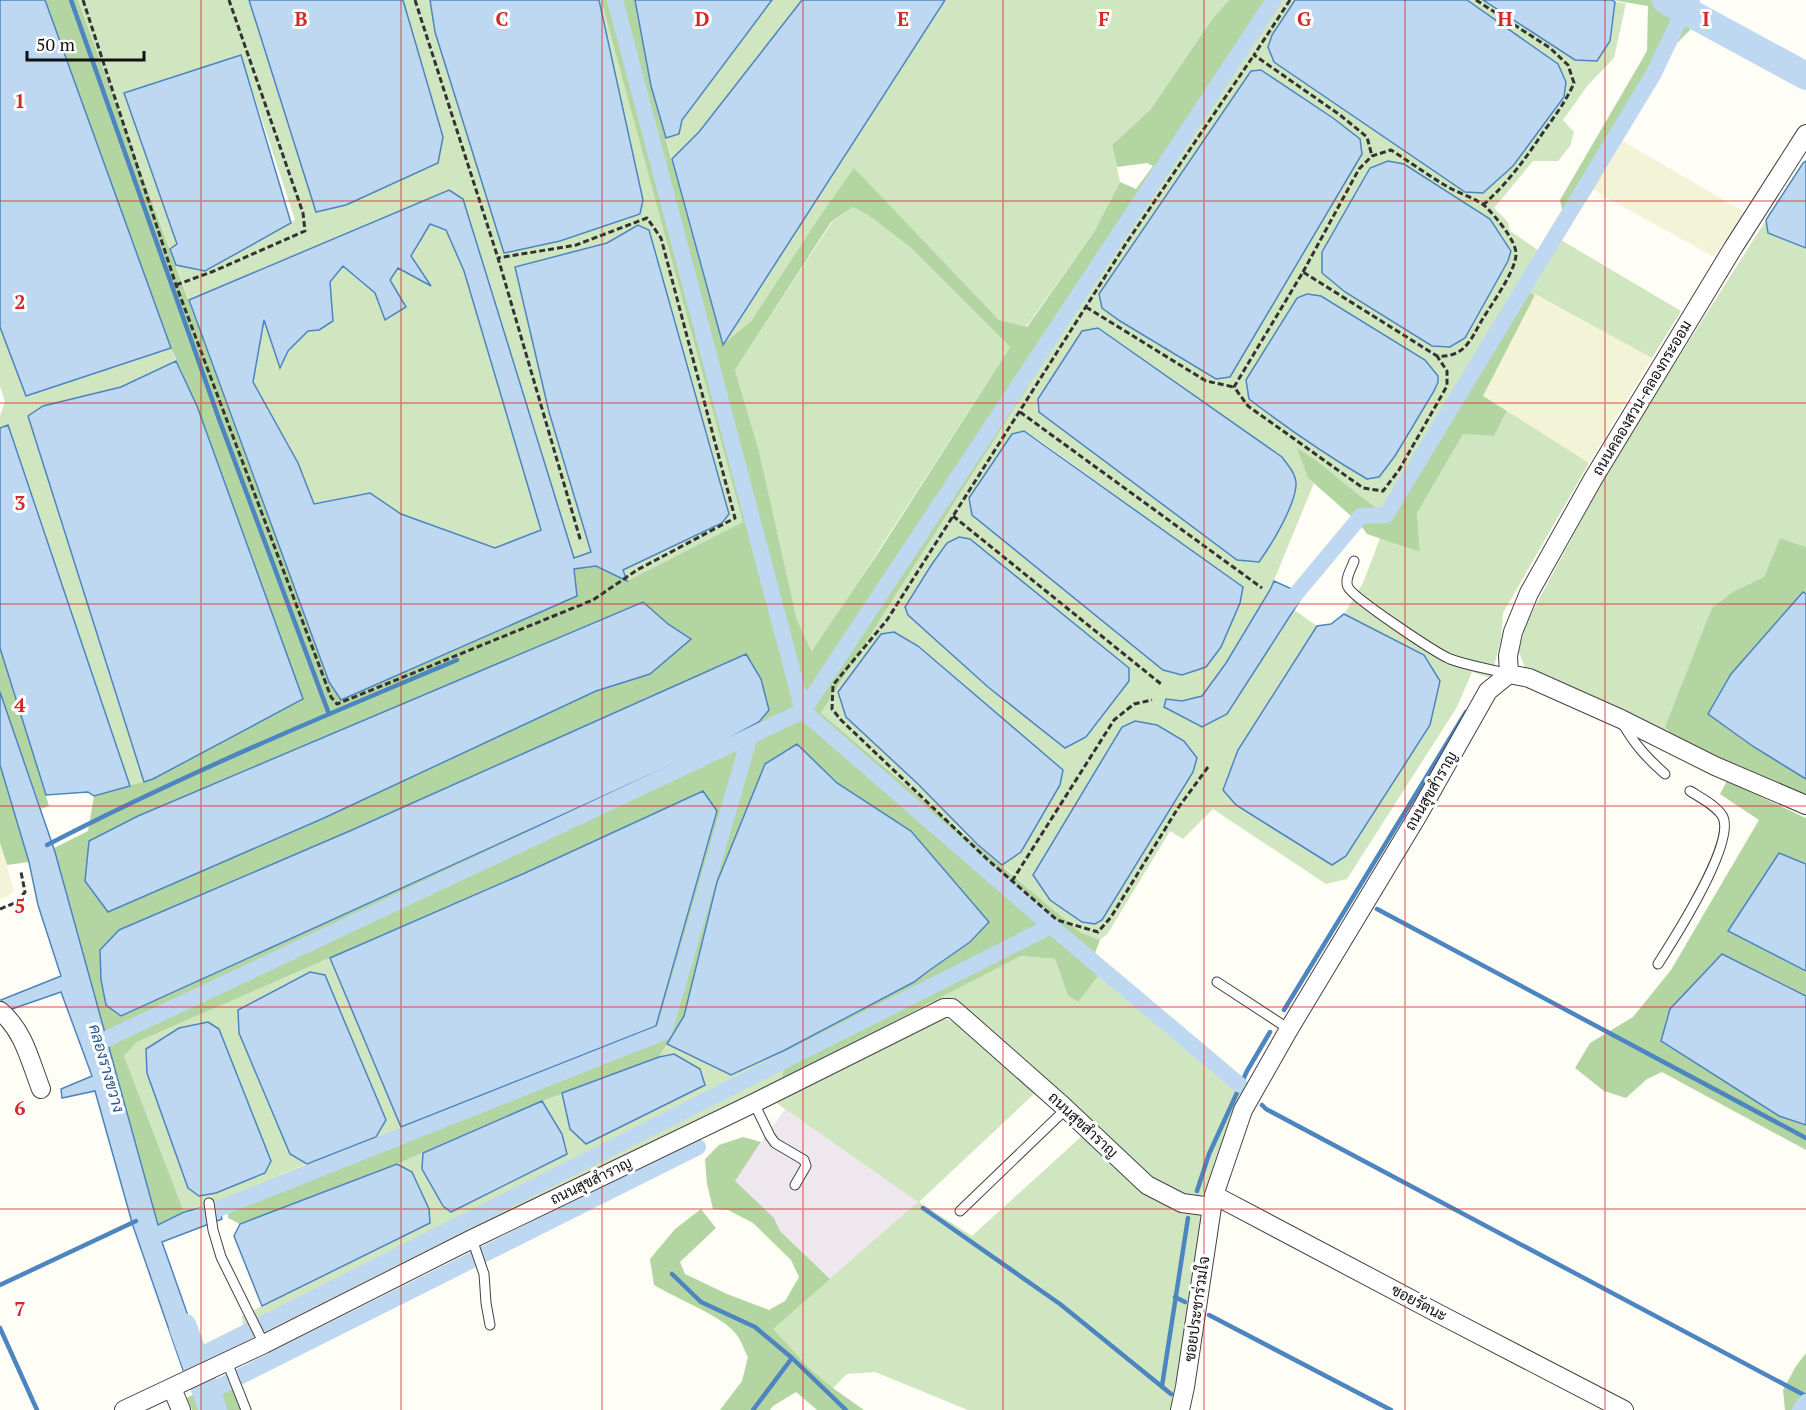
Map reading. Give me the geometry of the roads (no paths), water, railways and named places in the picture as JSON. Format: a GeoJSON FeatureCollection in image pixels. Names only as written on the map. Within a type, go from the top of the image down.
{"type":"FeatureCollection","features":[{"type":"Feature","properties":{"kind":"street","name":"ถนนคลองสวน-คลองกระออม"},"geometry":{"type":"LineString","coordinates":[[1509,674],[1508,656],[1513,632],[1529,593],[1593,479],[1727,258],[1806,134]]}},
{"type":"Feature","properties":{"kind":"street"},"geometry":{"type":"LineString","coordinates":[[1509,674],[1529,678],[1621,719],[1715,766],[1806,805]]}},
{"type":"Feature","properties":{"kind":"street","name":"ถนนสุขสำราญ"},"geometry":{"type":"LineString","coordinates":[[124,1410],[264,1344],[472,1239],[754,1103],[944,1008],[952,1008],[959,1014],[1147,1185],[1182,1203],[1213,1201],[1243,1110],[1418,815],[1488,691],[1509,674]]}},
{"type":"Feature","properties":{"kind":"street"},"geometry":{"type":"LineString","coordinates":[[0,1011],[11,1021],[21,1036],[41,1089]]}},
{"type":"Feature","properties":{"kind":"street","name":"ซอยประชาร่วมใจ"},"geometry":{"type":"LineString","coordinates":[[1180,1410],[1213,1201]]}},
{"type":"Feature","properties":{"kind":"street","name":"ซอยรัตนะ"},"geometry":{"type":"LineString","coordinates":[[1213,1201],[1624,1410]]}},
{"type":"Feature","properties":{"kind":"street"},"geometry":{"type":"LineString","coordinates":[[178,1385],[181,1410]]}},
{"type":"Feature","properties":{"kind":"lane"},"geometry":{"type":"LineString","coordinates":[[1354,561],[1347,580],[1348,588],[1371,606],[1450,658],[1509,674]]}},
{"type":"Feature","properties":{"kind":"lane"},"geometry":{"type":"LineString","coordinates":[[1621,719],[1633,741],[1645,756],[1665,774]]}},
{"type":"Feature","properties":{"kind":"lane"},"geometry":{"type":"LineString","coordinates":[[1658,964],[1702,891],[1725,829],[1723,817],[1690,791]]}},
{"type":"Feature","properties":{"kind":"lane"},"geometry":{"type":"LineString","coordinates":[[1217,982],[1289,1029]]}},
{"type":"Feature","properties":{"kind":"lane"},"geometry":{"type":"LineString","coordinates":[[754,1103],[775,1143],[804,1160],[806,1166],[795,1185]]}},
{"type":"Feature","properties":{"kind":"lane"},"geometry":{"type":"LineString","coordinates":[[960,1211],[1066,1109]]}},
{"type":"Feature","properties":{"kind":"lane"},"geometry":{"type":"LineString","coordinates":[[209,1203],[218,1251],[264,1344]]}},
{"type":"Feature","properties":{"kind":"lane"},"geometry":{"type":"LineString","coordinates":[[472,1239],[484,1274],[490,1325]]}},
{"type":"Feature","properties":{"kind":"lane"},"geometry":{"type":"LineString","coordinates":[[224,1363],[246,1410]]}},
{"type":"Feature","properties":{"kind":"water"},"geometry":{"type":"Polygon","coordinates":[[[0,0],[45,0],[171,348],[26,396],[0,327],[0,0]]]}},
{"type":"Feature","properties":{"kind":"water"},"geometry":{"type":"Polygon","coordinates":[[[249,0],[403,0],[443,137],[438,163],[346,205],[316,212],[249,0]]]}},
{"type":"Feature","properties":{"kind":"water"},"geometry":{"type":"Polygon","coordinates":[[[430,0],[599,0],[643,200],[640,214],[560,241],[504,253],[435,32],[430,0]]]}},
{"type":"Feature","properties":{"kind":"water"},"geometry":{"type":"Polygon","coordinates":[[[635,0],[772,0],[682,120],[679,134],[666,138],[651,86],[635,0]]]}},
{"type":"Feature","properties":{"kind":"water"},"geometry":{"type":"Polygon","coordinates":[[[802,0],[945,0],[723,345],[672,159],[699,132],[802,0]]]}},
{"type":"Feature","properties":{"kind":"water"},"geometry":{"type":"Polygon","coordinates":[[[1295,0],[1467,0],[1558,64],[1566,82],[1564,97],[1513,166],[1483,193],[1465,192],[1274,62],[1268,47],[1272,35],[1295,0]]]}},
{"type":"Feature","properties":{"kind":"water"},"geometry":{"type":"Polygon","coordinates":[[[1483,0],[1612,0],[1615,2],[1610,41],[1597,61],[1575,60],[1483,0]]]}},
{"type":"Feature","properties":{"kind":"water"},"geometry":{"type":"Polygon","coordinates":[[[241,55],[291,223],[205,271],[176,265],[170,249],[177,244],[124,93],[241,55]]]}},
{"type":"Feature","properties":{"kind":"water"},"geometry":{"type":"Polygon","coordinates":[[[1261,70],[1360,139],[1362,154],[1230,377],[1216,379],[1102,308],[1099,294],[1251,71],[1261,70]]]}},
{"type":"Feature","properties":{"kind":"water"},"geometry":{"type":"Polygon","coordinates":[[[1388,161],[1404,164],[1490,219],[1511,251],[1508,261],[1465,338],[1450,347],[1432,346],[1345,292],[1322,273],[1322,252],[1370,168],[1388,161]]]}},
{"type":"Feature","properties":{"kind":"water"},"geometry":{"type":"Polygon","coordinates":[[[1806,161],[1806,248],[1768,233],[1766,220],[1806,161]]]}},
{"type":"Feature","properties":{"kind":"water"},"geometry":{"type":"Polygon","coordinates":[[[449,190],[463,199],[574,558],[591,552],[549,412],[515,267],[607,243],[638,225],[649,230],[729,514],[722,523],[623,570],[627,581],[596,566],[574,569],[577,596],[341,700],[329,682],[189,300],[449,190]],[[430,224],[411,256],[431,286],[398,268],[390,280],[406,307],[385,320],[375,293],[343,266],[330,282],[333,321],[319,330],[308,331],[288,351],[280,368],[264,320],[253,382],[298,463],[314,504],[370,493],[401,514],[495,548],[541,530],[464,271],[446,230],[430,224]]]}},
{"type":"Feature","properties":{"kind":"water"},"geometry":{"type":"Polygon","coordinates":[[[1307,294],[1321,296],[1425,360],[1438,376],[1434,391],[1395,456],[1379,477],[1367,479],[1352,470],[1249,399],[1246,380],[1297,298],[1307,294]]]}},
{"type":"Feature","properties":{"kind":"water"},"geometry":{"type":"Polygon","coordinates":[[[1098,328],[1282,457],[1294,474],[1296,486],[1291,504],[1282,525],[1259,562],[1237,560],[1039,412],[1038,399],[1082,331],[1098,328]]]}},
{"type":"Feature","properties":{"kind":"water"},"geometry":{"type":"Polygon","coordinates":[[[176,361],[197,406],[303,699],[144,782],[28,416],[43,406],[121,387],[176,361]]]}},
{"type":"Feature","properties":{"kind":"water"},"geometry":{"type":"Polygon","coordinates":[[[8,425],[130,786],[94,796],[88,792],[46,795],[0,648],[0,428],[8,425]]]}},
{"type":"Feature","properties":{"kind":"water"},"geometry":{"type":"Polygon","coordinates":[[[1024,431],[1243,587],[1240,603],[1221,647],[1206,667],[1182,675],[1163,670],[972,515],[969,498],[1012,434],[1024,431]]]}},
{"type":"Feature","properties":{"kind":"water"},"geometry":{"type":"Polygon","coordinates":[[[959,537],[970,539],[1129,668],[1129,681],[1086,737],[1065,748],[988,687],[908,615],[905,607],[932,564],[947,543],[959,537]]]}},
{"type":"Feature","properties":{"kind":"water"},"geometry":{"type":"Polygon","coordinates":[[[1274,581],[1292,589],[1299,602],[1227,714],[1202,727],[1164,707],[1166,699],[1182,701],[1202,696],[1226,663],[1274,581]]]}},
{"type":"Feature","properties":{"kind":"water"},"geometry":{"type":"Polygon","coordinates":[[[1803,592],[1806,594],[1806,779],[1754,747],[1708,714],[1731,674],[1803,592]]]}},
{"type":"Feature","properties":{"kind":"water"},"geometry":{"type":"Polygon","coordinates":[[[643,602],[668,624],[691,639],[650,674],[596,691],[324,818],[108,912],[85,881],[89,841],[138,816],[643,602]]]}},
{"type":"Feature","properties":{"kind":"water"},"geometry":{"type":"Polygon","coordinates":[[[1344,614],[1424,655],[1440,681],[1430,725],[1346,856],[1332,865],[1236,805],[1223,790],[1238,750],[1317,626],[1331,624],[1344,614]]]}},
{"type":"Feature","properties":{"kind":"water"},"geometry":{"type":"Polygon","coordinates":[[[894,632],[918,646],[1063,770],[1060,785],[1021,852],[1002,865],[977,844],[919,785],[846,717],[838,692],[881,634],[894,632]]]}},
{"type":"Feature","properties":{"kind":"water"},"geometry":{"type":"Polygon","coordinates":[[[746,654],[761,679],[769,710],[759,722],[718,744],[121,1016],[106,1005],[101,980],[100,950],[119,930],[352,830],[746,654]]]}},
{"type":"Feature","properties":{"kind":"water"},"geometry":{"type":"Polygon","coordinates":[[[0,692],[55,852],[158,1225],[184,1212],[217,1204],[222,1219],[162,1242],[204,1361],[183,1370],[133,1226],[95,1091],[62,1098],[61,1089],[92,1076],[61,992],[9,1010],[1,1000],[61,976],[38,905],[29,862],[0,765],[0,692]]]}},
{"type":"Feature","properties":{"kind":"water"},"geometry":{"type":"Polygon","coordinates":[[[1135,721],[1157,725],[1184,741],[1197,758],[1193,772],[1102,920],[1095,924],[1082,922],[1050,900],[1033,875],[1122,727],[1135,721]]]}},
{"type":"Feature","properties":{"kind":"water"},"geometry":{"type":"Polygon","coordinates":[[[797,744],[837,783],[911,831],[989,922],[970,942],[914,982],[783,1051],[731,1075],[667,1044],[684,1016],[717,882],[765,764],[797,744]]]}},
{"type":"Feature","properties":{"kind":"water"},"geometry":{"type":"Polygon","coordinates":[[[703,791],[717,811],[656,1026],[401,1127],[330,958],[525,873],[703,791]]]}},
{"type":"Feature","properties":{"kind":"water"},"geometry":{"type":"Polygon","coordinates":[[[1779,853],[1806,864],[1806,971],[1728,931],[1779,853]]]}},
{"type":"Feature","properties":{"kind":"water"},"geometry":{"type":"Polygon","coordinates":[[[1722,954],[1806,996],[1806,1125],[1779,1116],[1661,1041],[1670,1009],[1722,954]]]}},
{"type":"Feature","properties":{"kind":"water"},"geometry":{"type":"Polygon","coordinates":[[[310,972],[325,975],[386,1120],[376,1137],[307,1164],[290,1154],[239,1033],[238,1010],[310,972]]]}},
{"type":"Feature","properties":{"kind":"water"},"geometry":{"type":"Polygon","coordinates":[[[208,1022],[219,1029],[271,1161],[265,1173],[216,1193],[199,1196],[188,1188],[147,1073],[146,1049],[179,1028],[208,1022]]]}},
{"type":"Feature","properties":{"kind":"water"},"geometry":{"type":"Polygon","coordinates":[[[674,1054],[700,1069],[705,1085],[586,1144],[570,1129],[562,1093],[659,1057],[674,1054]]]}},
{"type":"Feature","properties":{"kind":"water"},"geometry":{"type":"Polygon","coordinates":[[[542,1101],[562,1134],[567,1154],[451,1212],[443,1206],[422,1169],[423,1153],[542,1101]]]}},
{"type":"Feature","properties":{"kind":"water"},"geometry":{"type":"Polygon","coordinates":[[[397,1164],[412,1172],[429,1209],[430,1223],[262,1306],[234,1236],[240,1224],[397,1164]]]}},
{"type":"Feature","properties":{"kind":"waterway"},"geometry":{"type":"LineString","coordinates":[[71,0],[219,419],[329,714]]}},
{"type":"Feature","properties":{"kind":"waterway"},"geometry":{"type":"LineString","coordinates":[[615,0],[803,711],[1051,926],[1240,1085]]}},
{"type":"Feature","properties":{"kind":"waterway"},"geometry":{"type":"LineString","coordinates":[[100,1042],[803,711],[1274,0]]}},
{"type":"Feature","properties":{"kind":"waterway"},"geometry":{"type":"LineString","coordinates":[[1666,0],[1806,76]]}},
{"type":"Feature","properties":{"kind":"waterway"},"geometry":{"type":"LineString","coordinates":[[1281,612],[1361,516],[1386,515],[1653,75],[1684,10],[1692,0]]}},
{"type":"Feature","properties":{"kind":"waterway"},"geometry":{"type":"LineString","coordinates":[[47,845],[199,771],[457,660]]}},
{"type":"Feature","properties":{"kind":"waterway"},"geometry":{"type":"LineString","coordinates":[[1284,1010],[1466,712]]}},
{"type":"Feature","properties":{"kind":"waterway"},"geometry":{"type":"LineString","coordinates":[[198,1217],[664,1032],[750,736]]}},
{"type":"Feature","properties":{"kind":"waterway"},"geometry":{"type":"LineString","coordinates":[[1377,909],[1806,1138]]}},
{"type":"Feature","properties":{"kind":"waterway"},"geometry":{"type":"LineString","coordinates":[[195,1358],[1051,926]]}},
{"type":"Feature","properties":{"kind":"waterway"},"geometry":{"type":"LineString","coordinates":[[1197,1191],[1209,1154],[1247,1071],[1270,1032]]}},
{"type":"Feature","properties":{"kind":"waterway"},"geometry":{"type":"LineString","coordinates":[[1262,1105],[1806,1396]]}},
{"type":"Feature","properties":{"kind":"waterway"},"geometry":{"type":"LineString","coordinates":[[207,1393],[698,1147]]}},
{"type":"Feature","properties":{"kind":"waterway"},"geometry":{"type":"LineString","coordinates":[[923,1208],[1060,1304],[1171,1394]]}},
{"type":"Feature","properties":{"kind":"waterway"},"geometry":{"type":"LineString","coordinates":[[1162,1386],[1188,1218]]}},
{"type":"Feature","properties":{"kind":"waterway"},"geometry":{"type":"LineString","coordinates":[[0,1285],[136,1221]]}},
{"type":"Feature","properties":{"kind":"waterway"},"geometry":{"type":"LineString","coordinates":[[672,1274],[701,1302],[755,1327],[792,1358],[753,1410]]}},
{"type":"Feature","properties":{"kind":"waterway"},"geometry":{"type":"LineString","coordinates":[[1175,1297],[1185,1302]]}},
{"type":"Feature","properties":{"kind":"waterway"},"geometry":{"type":"LineString","coordinates":[[1209,1315],[1391,1410]]}},
{"type":"Feature","properties":{"kind":"waterway","name":"คลองรางขวาง"},"geometry":{"type":"LineString","coordinates":[[183,1327],[213,1410]]}},
{"type":"Feature","properties":{"kind":"waterway"},"geometry":{"type":"LineString","coordinates":[[0,1328],[37,1410]]}},
{"type":"Feature","properties":{"kind":"waterway"},"geometry":{"type":"LineString","coordinates":[[792,1358],[846,1410]]}},
{"type":"Feature","properties":{"kind":"waterway"},"geometry":{"type":"LineString","coordinates":[[1800,1410],[1806,1402]]}}]}
